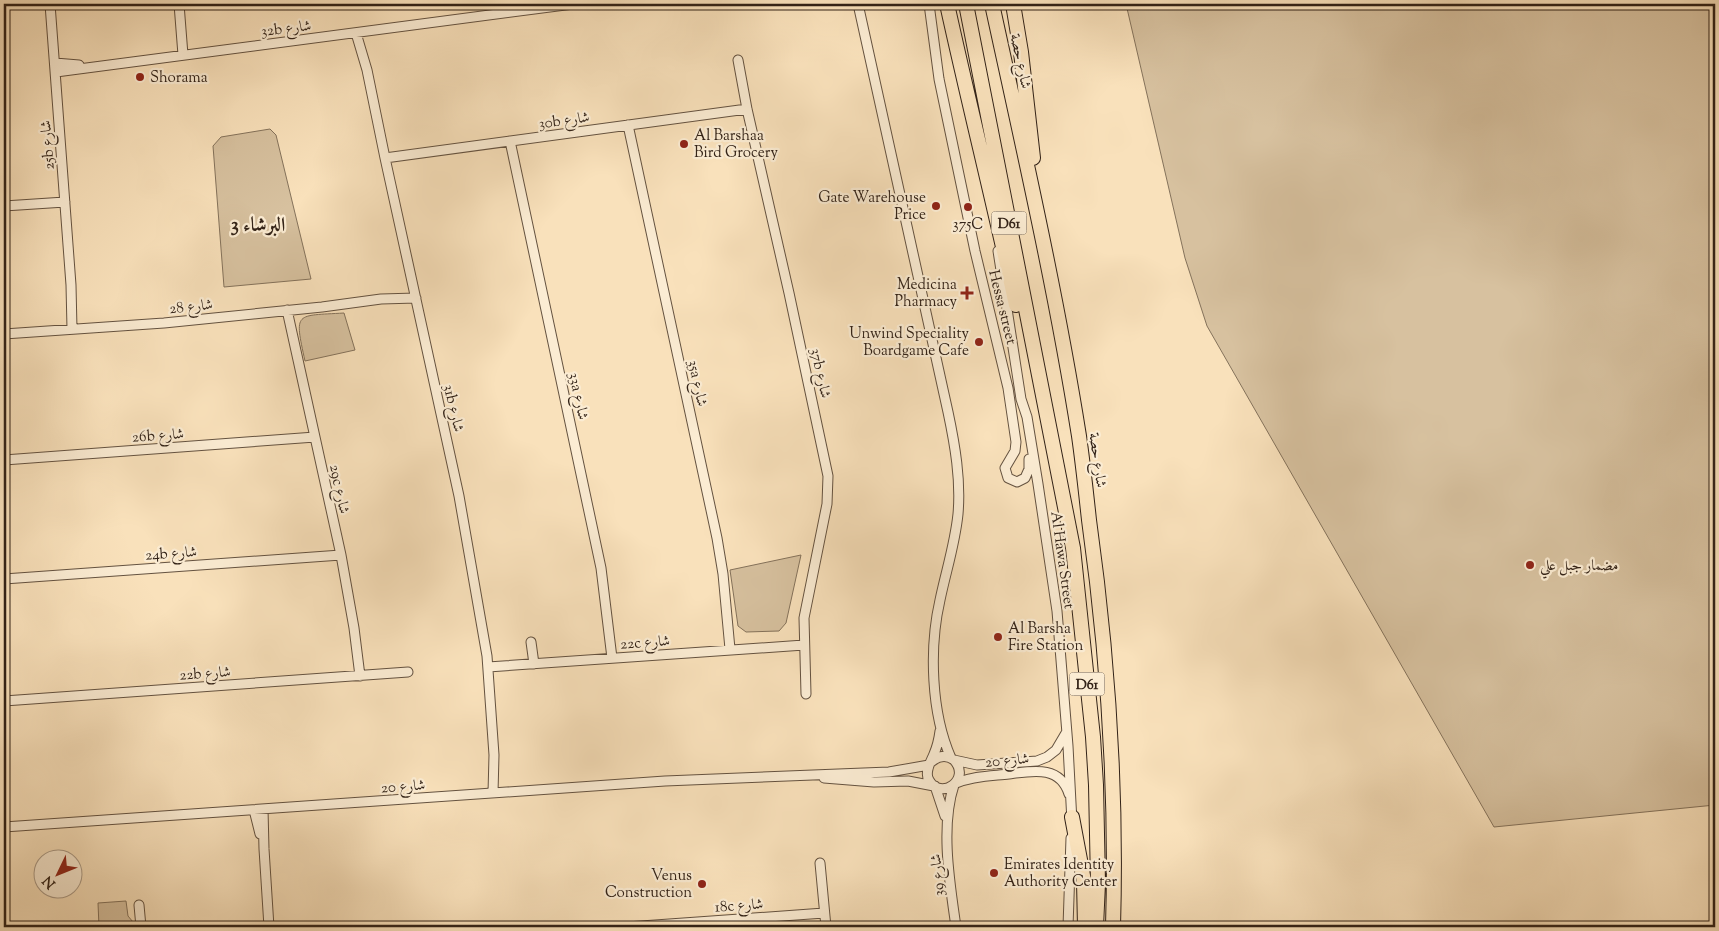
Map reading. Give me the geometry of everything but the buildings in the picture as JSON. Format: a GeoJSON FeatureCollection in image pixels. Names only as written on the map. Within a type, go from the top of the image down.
{"type":"FeatureCollection","features":[{"type":"Feature","properties":{"kind":"main road","name":"D61"},"geometry":{"type":"LineString","coordinates":[[947,4],[1000,230],[1016,308],[1039,402],[1052,443]]}},
{"type":"Feature","properties":{"kind":"main road","name":"D61"},"geometry":{"type":"LineString","coordinates":[[966,4],[1073,548],[1093,737],[1098,882],[1096,927]]}},
{"type":"Feature","properties":{"kind":"main road","name":"شارع حصة"},"geometry":{"type":"LineString","coordinates":[[992,4],[1067,368],[1078,434],[1100,601],[1108,685],[1113,781],[1113,927]]}},
{"type":"Feature","properties":{"kind":"main road"},"geometry":{"type":"LineString","coordinates":[[1013,4],[1027,103],[1036,211]]}},
{"type":"Feature","properties":{"kind":"main road"},"geometry":{"type":"LineString","coordinates":[[1072,811],[1084,881],[1085,927]]}},
{"type":"Feature","properties":{"kind":"street","name":"25b شارع"},"geometry":{"type":"LineString","coordinates":[[50,4],[75,329]]}},
{"type":"Feature","properties":{"kind":"street"},"geometry":{"type":"LineString","coordinates":[[179,4],[183,55]]}},
{"type":"Feature","properties":{"kind":"street","name":"32b شارع"},"geometry":{"type":"LineString","coordinates":[[55,67],[92,67],[573,4]]}},
{"type":"Feature","properties":{"kind":"street"},"geometry":{"type":"LineString","coordinates":[[858,4],[948,412],[957,467],[959,491],[957,521],[939,602],[935,634],[935,674],[940,728],[937,746],[927,771],[928,778],[935,786],[944,789],[955,784],[960,773],[940,728]]}},
{"type":"Feature","properties":{"kind":"street","name":"Hessa street"},"geometry":{"type":"LineString","coordinates":[[929,4],[937,72],[1008,388],[1016,442],[1005,472],[1010,480],[1017,482],[1026,478],[1030,466],[1021,399]]}},
{"type":"Feature","properties":{"kind":"street","name":"31b شارع"},"geometry":{"type":"LineString","coordinates":[[360,32],[385,158],[459,496],[488,667],[497,793]]}},
{"type":"Feature","properties":{"kind":"street","name":"37b شارع"},"geometry":{"type":"LineString","coordinates":[[738,60],[747,109],[828,476],[827,504],[806,604],[804,645],[806,694]]}},
{"type":"Feature","properties":{"kind":"street","name":"30b شارع"},"geometry":{"type":"LineString","coordinates":[[385,158],[747,109]]}},
{"type":"Feature","properties":{"kind":"street","name":"35a شارع"},"geometry":{"type":"LineString","coordinates":[[628,125],[723,574],[730,650]]}},
{"type":"Feature","properties":{"kind":"street","name":"33a شارع"},"geometry":{"type":"LineString","coordinates":[[510,142],[601,568],[612,658]]}},
{"type":"Feature","properties":{"kind":"street"},"geometry":{"type":"LineString","coordinates":[[4,206],[65,202]]}},
{"type":"Feature","properties":{"kind":"street","name":"Al Hawa Street"},"geometry":{"type":"LineString","coordinates":[[1000,230],[999,260],[1021,399],[1027,417],[1057,611],[1072,811],[1068,927]]}},
{"type":"Feature","properties":{"kind":"street","name":"شارع 28"},"geometry":{"type":"LineString","coordinates":[[4,334],[164,323],[415,294]]}},
{"type":"Feature","properties":{"kind":"street","name":"29c شارع"},"geometry":{"type":"LineString","coordinates":[[287,310],[340,555],[354,628],[360,676]]}},
{"type":"Feature","properties":{"kind":"street","name":"26b شارع"},"geometry":{"type":"LineString","coordinates":[[4,460],[315,437]]}},
{"type":"Feature","properties":{"kind":"street","name":"24b شارع"},"geometry":{"type":"LineString","coordinates":[[4,579],[340,555]]}},
{"type":"Feature","properties":{"kind":"street"},"geometry":{"type":"LineString","coordinates":[[531,642],[534,664]]}},
{"type":"Feature","properties":{"kind":"street","name":"22c شارع"},"geometry":{"type":"LineString","coordinates":[[488,667],[804,645]]}},
{"type":"Feature","properties":{"kind":"street","name":"22b شارع"},"geometry":{"type":"LineString","coordinates":[[4,701],[408,672]]}},
{"type":"Feature","properties":{"kind":"street","name":"شارع 20"},"geometry":{"type":"LineString","coordinates":[[953,759],[977,765],[1037,761],[1047,757],[1056,750],[1066,733]]}},
{"type":"Feature","properties":{"kind":"street"},"geometry":{"type":"LineString","coordinates":[[930,763],[938,757],[947,756],[953,759]]}},
{"type":"Feature","properties":{"kind":"street","name":"شارع 20"},"geometry":{"type":"LineString","coordinates":[[4,827],[665,781],[900,771],[930,763]]}},
{"type":"Feature","properties":{"kind":"street","name":"شارع 20"},"geometry":{"type":"LineString","coordinates":[[955,784],[977,776],[1039,771],[1049,773],[1061,780],[1066,786],[1072,811]]}},
{"type":"Feature","properties":{"kind":"street","name":"شارع 20"},"geometry":{"type":"LineString","coordinates":[[804,776],[865,782],[908,781],[935,786]]}},
{"type":"Feature","properties":{"kind":"street","name":"شارع 39"},"geometry":{"type":"LineString","coordinates":[[955,784],[949,803],[947,821],[951,887],[956,927]]}},
{"type":"Feature","properties":{"kind":"street","name":"شارع 39"},"geometry":{"type":"LineString","coordinates":[[935,786],[947,821]]}},
{"type":"Feature","properties":{"kind":"street"},"geometry":{"type":"LineString","coordinates":[[259,809],[264,849],[269,927]]}},
{"type":"Feature","properties":{"kind":"street"},"geometry":{"type":"LineString","coordinates":[[820,863],[826,927]]}},
{"type":"Feature","properties":{"kind":"street"},"geometry":{"type":"LineString","coordinates":[[139,905],[141,927]]}},
{"type":"Feature","properties":{"kind":"street","name":"18c شارع"},"geometry":{"type":"LineString","coordinates":[[627,927],[824,913]]}},
{"type":"Feature","properties":{"kind":"shaded area","name":"مضمار جبل علي"},"geometry":{"type":"Polygon","coordinates":[[[1126,4],[1715,4],[1715,805],[1494,827],[1207,326],[1185,258],[1126,4]]]}},
{"type":"Feature","properties":{"kind":"shaded area"},"geometry":{"type":"Polygon","coordinates":[[[270,129],[276,135],[311,279],[224,287],[213,146],[221,137],[270,129]]]}},
{"type":"Feature","properties":{"kind":"shaded area"},"geometry":{"type":"Polygon","coordinates":[[[344,313],[355,350],[305,361],[300,333],[302,319],[307,316],[344,313]]]}},
{"type":"Feature","properties":{"kind":"shaded area"},"geometry":{"type":"Polygon","coordinates":[[[801,555],[786,623],[779,631],[746,632],[738,626],[730,570],[801,555]]]}},
{"type":"Feature","properties":{"kind":"shaded area"},"geometry":{"type":"Polygon","coordinates":[[[126,901],[128,916],[133,922],[134,927],[99,927],[98,903],[126,901]]]}},
{"type":"Feature","properties":{"kind":"place","name":"Shorama"},"geometry":{"type":"Point","coordinates":[140,77]}},
{"type":"Feature","properties":{"kind":"place","name":"Al Barshaa Bird Grocery"},"geometry":{"type":"Point","coordinates":[684,144]}},
{"type":"Feature","properties":{"kind":"place","name":"Gate Warehouse Price"},"geometry":{"type":"Point","coordinates":[936,206]}},
{"type":"Feature","properties":{"kind":"place","name":"375C"},"geometry":{"type":"Point","coordinates":[968,207]}},
{"type":"Feature","properties":{"kind":"place","name":"Medicina Pharmacy"},"geometry":{"type":"Point","coordinates":[967,293]}},
{"type":"Feature","properties":{"kind":"place","name":"Unwind Speciality Boardgame Cafe"},"geometry":{"type":"Point","coordinates":[979,342]}},
{"type":"Feature","properties":{"kind":"place","name":"مضمار جبل علي"},"geometry":{"type":"Point","coordinates":[1530,565]}},
{"type":"Feature","properties":{"kind":"place","name":"Al Barsha Fire Station"},"geometry":{"type":"Point","coordinates":[998,637]}},
{"type":"Feature","properties":{"kind":"place","name":"Emirates Identity Authority Center"},"geometry":{"type":"Point","coordinates":[994,873]}},
{"type":"Feature","properties":{"kind":"place","name":"Venus Construction"},"geometry":{"type":"Point","coordinates":[702,884]}},
{"type":"Feature","properties":{"kind":"district","name":"البرشاء 3"},"geometry":{"type":"Point","coordinates":[258,224]}}]}
